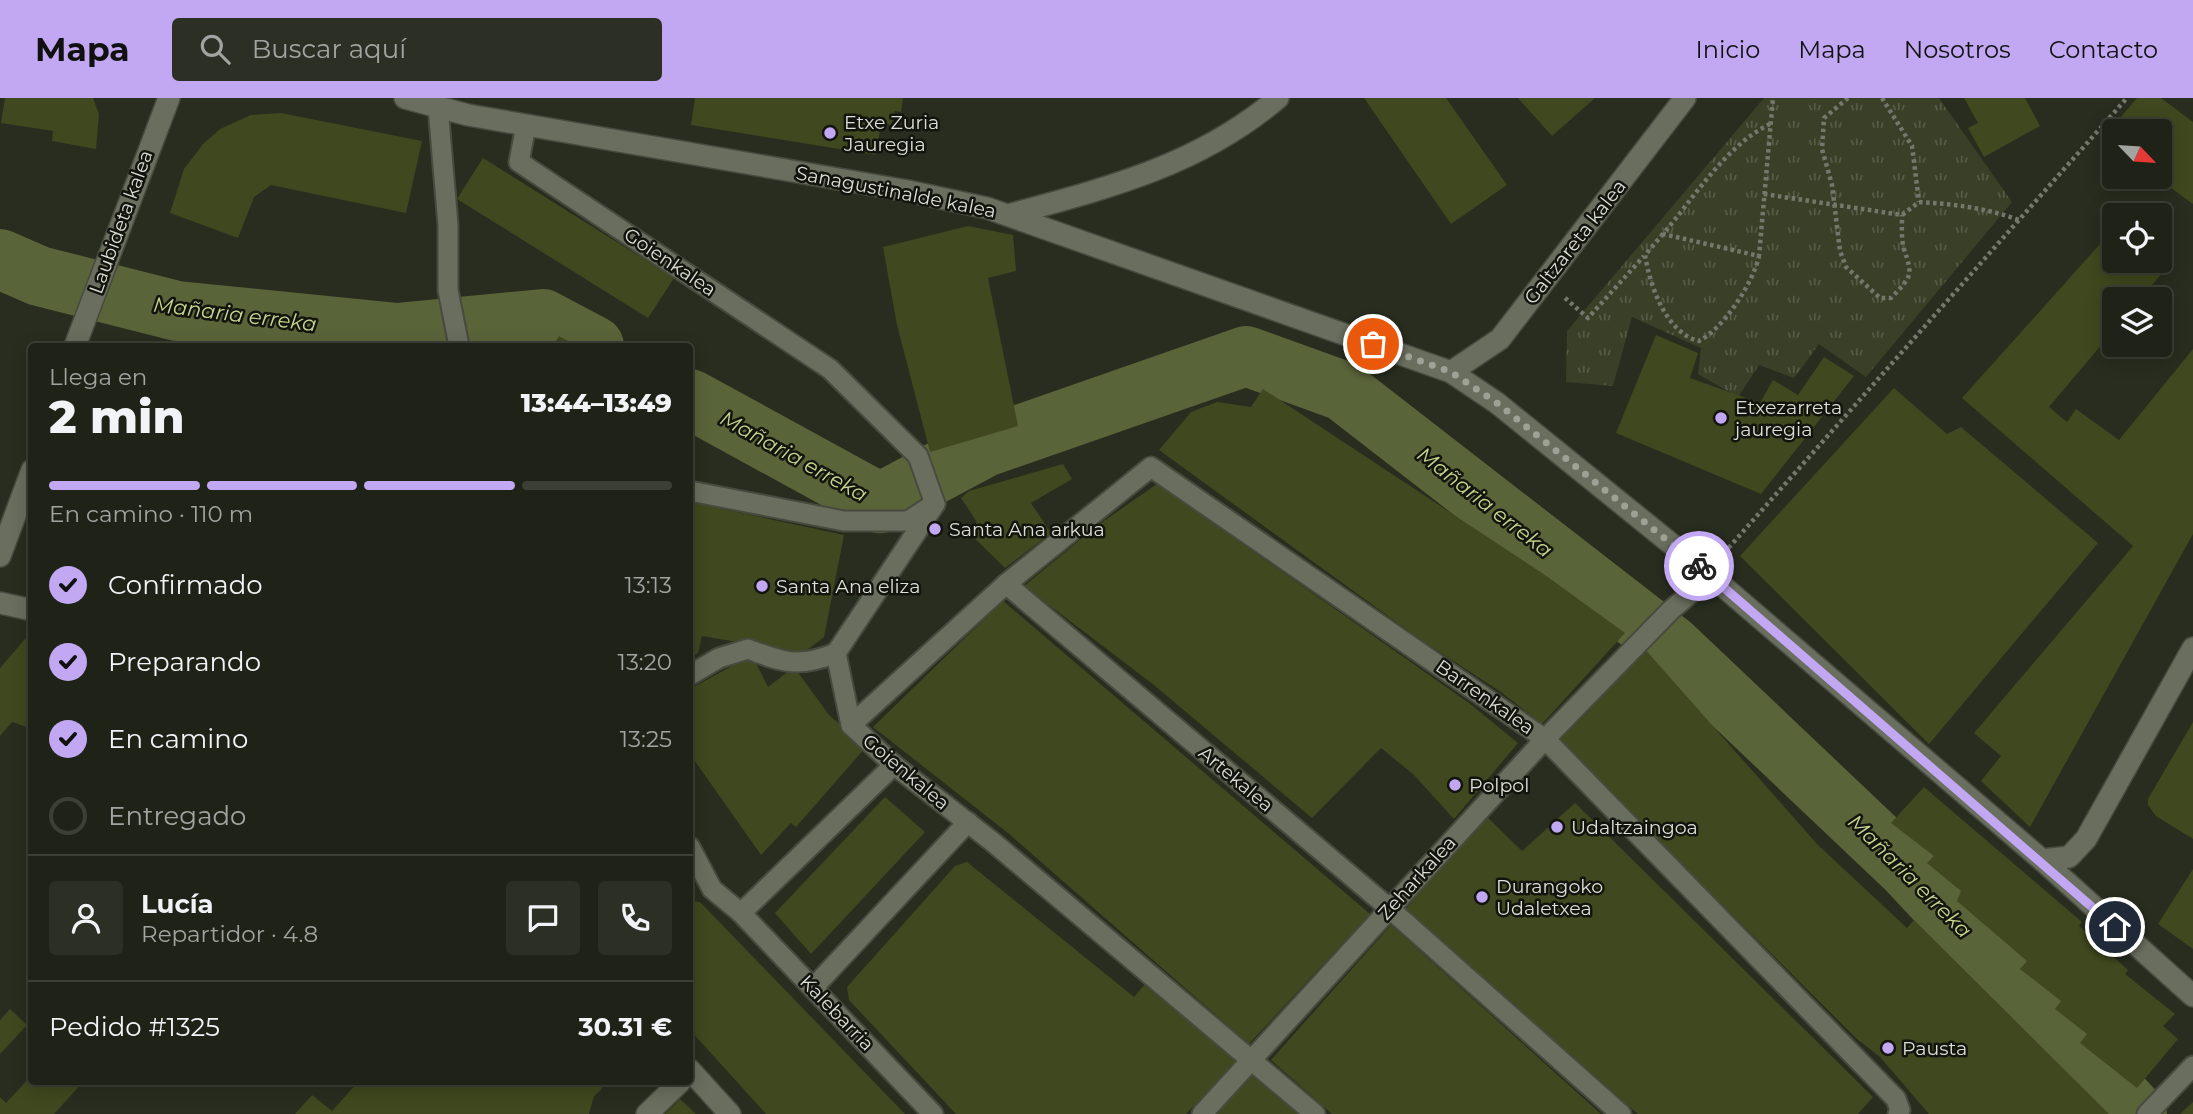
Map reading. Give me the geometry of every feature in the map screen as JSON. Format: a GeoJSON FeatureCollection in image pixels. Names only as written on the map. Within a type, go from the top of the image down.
{"type":"FeatureCollection","features":[{"type":"Feature","properties":{"kind":"street","name":"Laubideta kalea"},"geometry":{"type":"LineString","coordinates":[[77,341],[169,98]]}},
{"type":"Feature","properties":{"kind":"street","name":"Sanagustinalde kalea"},"geometry":{"type":"LineString","coordinates":[[405,98],[526,125],[908,191],[1008,215],[1451,372],[1497,403],[1712,576],[2042,860],[2193,996]]}},
{"type":"Feature","properties":{"kind":"street"},"geometry":{"type":"LineString","coordinates":[[1008,215],[1108,188],[1169,167],[1229,135],[1278,98]]}},
{"type":"Feature","properties":{"kind":"street","name":"Galtzareta kalea"},"geometry":{"type":"LineString","coordinates":[[1451,372],[1500,338],[1685,98]]}},
{"type":"Feature","properties":{"kind":"street"},"geometry":{"type":"LineString","coordinates":[[438,107],[448,225],[448,290],[458,343]]}},
{"type":"Feature","properties":{"kind":"street","name":"Goienkalea"},"geometry":{"type":"LineString","coordinates":[[526,125],[519,162],[830,369],[918,456],[935,503]]}},
{"type":"Feature","properties":{"kind":"street","name":"Barrenkalea"},"geometry":{"type":"LineString","coordinates":[[1006,584],[1151,467],[1545,738],[1896,1099],[1900,1110],[1898,1114]]}},
{"type":"Feature","properties":{"kind":"street"},"geometry":{"type":"LineString","coordinates":[[0,556],[28,481]]}},
{"type":"Feature","properties":{"kind":"street"},"geometry":{"type":"LineString","coordinates":[[693,492],[844,521],[908,521],[935,503]]}},
{"type":"Feature","properties":{"kind":"street"},"geometry":{"type":"LineString","coordinates":[[693,673],[719,658],[748,649],[788,664],[819,660],[836,653],[935,503]]}},
{"type":"Feature","properties":{"kind":"street","name":"Zeharkalea"},"geometry":{"type":"LineString","coordinates":[[1202,1114],[1545,738],[1671,610],[1712,576]]}},
{"type":"Feature","properties":{"kind":"street"},"geometry":{"type":"LineString","coordinates":[[851,725],[1006,584]]}},
{"type":"Feature","properties":{"kind":"street","name":"Artekalea"},"geometry":{"type":"LineString","coordinates":[[1006,584],[1390,908],[1621,1114]]}},
{"type":"Feature","properties":{"kind":"street"},"geometry":{"type":"LineString","coordinates":[[0,603],[28,609]]}},
{"type":"Feature","properties":{"kind":"street"},"geometry":{"type":"LineString","coordinates":[[2042,860],[2069,857],[2086,839],[2193,648]]}},
{"type":"Feature","properties":{"kind":"street","name":"Goienkalea"},"geometry":{"type":"LineString","coordinates":[[836,653],[851,725],[894,765],[968,822],[1315,1114]]}},
{"type":"Feature","properties":{"kind":"street"},"geometry":{"type":"LineString","coordinates":[[741,913],[894,765]]}},
{"type":"Feature","properties":{"kind":"street"},"geometry":{"type":"LineString","coordinates":[[813,988],[968,822]]}},
{"type":"Feature","properties":{"kind":"street","name":"Kalebarria"},"geometry":{"type":"LineString","coordinates":[[693,853],[712,889],[741,913],[933,1114]]}},
{"type":"Feature","properties":{"kind":"street"},"geometry":{"type":"LineString","coordinates":[[2149,1112],[2193,1066]]}},
{"type":"Feature","properties":{"kind":"street"},"geometry":{"type":"LineString","coordinates":[[693,1080],[730,1114]]}},
{"type":"Feature","properties":{"kind":"street"},"geometry":{"type":"LineString","coordinates":[[647,1114],[677,1085]]}},
{"type":"Feature","properties":{"kind":"path"},"geometry":{"type":"LineString","coordinates":[[1645,256],[1649,281],[1675,328],[1685,338],[1699,341],[1712,334],[1754,276],[1759,256],[1773,98]]}},
{"type":"Feature","properties":{"kind":"path"},"geometry":{"type":"LineString","coordinates":[[1848,98],[1825,118],[1822,149],[1832,185],[1840,251],[1846,267],[1880,298],[1892,298],[1911,273],[1911,264],[1903,247],[1902,215]]}},
{"type":"Feature","properties":{"kind":"path"},"geometry":{"type":"LineString","coordinates":[[1882,98],[1912,146],[1919,202]]}},
{"type":"Feature","properties":{"kind":"path"},"geometry":{"type":"LineString","coordinates":[[1712,576],[1724,553],[2127,98]]}},
{"type":"Feature","properties":{"kind":"path"},"geometry":{"type":"LineString","coordinates":[[1544,281],[1588,318],[1645,256],[1730,155],[1756,131],[1770,124]]}},
{"type":"Feature","properties":{"kind":"path"},"geometry":{"type":"LineString","coordinates":[[1764,194],[1902,215],[1919,202],[1989,209],[2019,220]]}},
{"type":"Feature","properties":{"kind":"path"},"geometry":{"type":"LineString","coordinates":[[1663,234],[1759,256]]}},
{"type":"Feature","properties":{"kind":"green space"},"geometry":{"type":"Polygon","coordinates":[[[1764,98],[1939,98],[2012,202],[1866,377],[1819,344],[1794,378],[1759,365],[1738,397],[1698,374],[1701,348],[1632,317],[1613,386],[1566,382],[1567,331],[1764,98]]]}},
{"type":"Feature","properties":{"kind":"building"},"geometry":{"type":"Polygon","coordinates":[[[5,98],[93,98],[99,114],[96,149],[52,141],[53,131],[1,123],[5,98]]]}},
{"type":"Feature","properties":{"kind":"building","name":"Etxe Zuria Jauregia"},"geometry":{"type":"Polygon","coordinates":[[[695,98],[903,98],[901,112],[895,111],[891,125],[881,123],[876,155],[691,125],[695,98]]]}},
{"type":"Feature","properties":{"kind":"building"},"geometry":{"type":"Polygon","coordinates":[[[1364,98],[1446,98],[1507,185],[1451,224],[1364,98]]]}},
{"type":"Feature","properties":{"kind":"building"},"geometry":{"type":"Polygon","coordinates":[[[1518,98],[1595,98],[1552,136],[1518,98]]]}},
{"type":"Feature","properties":{"kind":"building"},"geometry":{"type":"Polygon","coordinates":[[[1964,98],[2025,98],[2040,126],[1984,157],[1968,128],[1978,123],[1964,98]]]}},
{"type":"Feature","properties":{"kind":"building"},"geometry":{"type":"Polygon","coordinates":[[[2137,98],[2161,98],[2193,122],[2193,204],[2172,189],[2172,119],[2119,119],[2137,98]]]}},
{"type":"Feature","properties":{"kind":"building"},"geometry":{"type":"Polygon","coordinates":[[[281,113],[422,141],[406,213],[271,185],[254,197],[238,238],[170,213],[184,169],[203,144],[220,129],[251,115],[281,113]]]}},
{"type":"Feature","properties":{"kind":"building"},"geometry":{"type":"Polygon","coordinates":[[[483,158],[674,278],[648,318],[457,199],[483,158]]]}},
{"type":"Feature","properties":{"kind":"building"},"geometry":{"type":"Polygon","coordinates":[[[968,226],[1013,235],[1016,271],[988,278],[1018,426],[930,452],[897,325],[883,247],[968,226]]]}},
{"type":"Feature","properties":{"kind":"building"},"geometry":{"type":"Polygon","coordinates":[[[2102,242],[2102,273],[2162,273],[2150,287],[2102,287],[2102,344],[2049,407],[2067,422],[2076,409],[2119,440],[2193,349],[2193,534],[2030,827],[1981,781],[2001,756],[1974,733],[2133,546],[1962,398],[2102,242]]]}},
{"type":"Feature","properties":{"kind":"building","name":"Etxezarreta jauregia"},"geometry":{"type":"Polygon","coordinates":[[[1656,335],[1698,353],[1690,378],[1760,403],[1773,380],[1798,395],[1824,357],[1854,376],[1761,494],[1616,433],[1656,335]]]}},
{"type":"Feature","properties":{"kind":"building"},"geometry":{"type":"Polygon","coordinates":[[[559,336],[572,343],[555,343],[559,336]]]}},
{"type":"Feature","properties":{"kind":"building"},"geometry":{"type":"Polygon","coordinates":[[[1894,388],[1947,434],[1961,427],[2098,543],[1929,744],[1740,556],[1894,388]]]}},
{"type":"Feature","properties":{"kind":"building"},"geometry":{"type":"Polygon","coordinates":[[[1263,389],[1545,575],[1625,633],[1542,724],[1501,692],[1421,640],[1159,450],[1191,412],[1217,402],[1251,407],[1263,389]]]}},
{"type":"Feature","properties":{"kind":"building"},"geometry":{"type":"Polygon","coordinates":[[[1063,464],[1072,479],[1031,503],[1051,533],[1005,568],[967,531],[977,522],[961,498],[969,491],[1063,464]]]}},
{"type":"Feature","properties":{"kind":"building"},"geometry":{"type":"Polygon","coordinates":[[[1157,484],[1469,703],[1518,743],[1454,819],[1413,774],[1381,748],[1312,818],[1154,685],[1024,586],[1098,525],[1157,484]]]}},
{"type":"Feature","properties":{"kind":"building","name":"Santa Ana eliza"},"geometry":{"type":"Polygon","coordinates":[[[693,503],[844,535],[824,637],[803,653],[702,636],[698,653],[693,656],[693,503]]]}},
{"type":"Feature","properties":{"kind":"building"},"geometry":{"type":"Polygon","coordinates":[[[1003,601],[1370,914],[1249,1044],[1008,833],[873,727],[1003,601]]]}},
{"type":"Feature","properties":{"kind":"building"},"geometry":{"type":"Polygon","coordinates":[[[28,636],[28,728],[12,722],[0,736],[0,668],[28,636]]]}},
{"type":"Feature","properties":{"kind":"building"},"geometry":{"type":"Polygon","coordinates":[[[1643,647],[1817,844],[1907,928],[1914,920],[2109,1114],[1929,1114],[1880,1057],[1857,1039],[1555,738],[1643,647]]]}},
{"type":"Feature","properties":{"kind":"building"},"geometry":{"type":"Polygon","coordinates":[[[752,655],[768,687],[794,667],[829,715],[866,747],[796,827],[791,823],[761,855],[693,758],[693,687],[752,655]]]}},
{"type":"Feature","properties":{"kind":"building"},"geometry":{"type":"Polygon","coordinates":[[[2193,722],[2193,839],[2156,816],[2148,805],[2148,799],[2193,722]]]}},
{"type":"Feature","properties":{"kind":"building"},"geometry":{"type":"Polygon","coordinates":[[[1924,787],[2082,922],[2079,926],[2128,970],[2125,974],[2175,1014],[2163,1026],[2178,1039],[2137,1088],[2080,1043],[2087,1034],[2055,1009],[2061,1001],[2020,969],[2027,961],[1957,901],[1961,891],[1927,863],[1934,856],[1891,823],[1924,787]]]}},
{"type":"Feature","properties":{"kind":"building"},"geometry":{"type":"Polygon","coordinates":[[[885,797],[925,832],[811,954],[775,913],[885,797]]]}},
{"type":"Feature","properties":{"kind":"building"},"geometry":{"type":"Polygon","coordinates":[[[1575,803],[1873,1097],[1858,1114],[1638,1114],[1406,909],[1484,814],[1522,851],[1575,803]]]}},
{"type":"Feature","properties":{"kind":"building"},"geometry":{"type":"Polygon","coordinates":[[[967,862],[1134,997],[1145,984],[1236,1062],[1186,1114],[956,1114],[849,1000],[847,987],[955,866],[967,862]]]}},
{"type":"Feature","properties":{"kind":"building"},"geometry":{"type":"Polygon","coordinates":[[[2193,869],[2193,949],[2158,924],[2193,869]]]}},
{"type":"Feature","properties":{"kind":"building"},"geometry":{"type":"Polygon","coordinates":[[[693,901],[700,902],[905,1114],[766,1114],[693,1033],[693,901]]]}},
{"type":"Feature","properties":{"kind":"building"},"geometry":{"type":"Polygon","coordinates":[[[1391,925],[1601,1114],[1332,1114],[1271,1060],[1391,925]]]}},
{"type":"Feature","properties":{"kind":"building"},"geometry":{"type":"Polygon","coordinates":[[[10,1009],[27,1025],[0,1054],[0,1020],[10,1009]]]}},
{"type":"Feature","properties":{"kind":"building"},"geometry":{"type":"Polygon","coordinates":[[[1251,1073],[1299,1114],[1213,1114],[1251,1073]]]}},
{"type":"Feature","properties":{"kind":"building"},"geometry":{"type":"Polygon","coordinates":[[[28,1079],[28,1085],[80,1085],[54,1114],[0,1114],[0,1097],[6,1103],[28,1079]]]}},
{"type":"Feature","properties":{"kind":"building"},"geometry":{"type":"Polygon","coordinates":[[[355,1085],[603,1085],[594,1096],[589,1114],[295,1114],[312,1095],[332,1111],[355,1085]]]}},
{"type":"Feature","properties":{"kind":"building"},"geometry":{"type":"Polygon","coordinates":[[[680,1099],[696,1114],[665,1114],[680,1099]]]}},
{"type":"Feature","properties":{"kind":"building"},"geometry":{"type":"Polygon","coordinates":[[[2193,1102],[2193,1114],[2180,1114],[2193,1102]]]}},
{"type":"Feature","properties":{"kind":"waterway","name":"Mañaria erreka"},"geometry":{"type":"LineString","coordinates":[[0,259],[39,276],[177,311],[397,333],[543,319],[588,343]]}},
{"type":"Feature","properties":{"kind":"waterway","name":"Mañaria erreka"},"geometry":{"type":"LineString","coordinates":[[693,401],[880,503],[985,447],[1246,356],[1343,391],[1672,646],[1906,868],[2137,1114]]}},
{"type":"Feature","properties":{"kind":"way so far"},"geometry":{"type":"LineString","coordinates":[[1373,344],[1451,372],[1497,403],[1699,566]]}},
{"type":"Feature","properties":{"kind":"place","name":"Etxe Zuria Jauregia"},"geometry":{"type":"Point","coordinates":[830,133]}},
{"type":"Feature","properties":{"kind":"place","name":"Etxezarreta jauregia"},"geometry":{"type":"Point","coordinates":[1721,418]}},
{"type":"Feature","properties":{"kind":"place","name":"Santa Ana arkua"},"geometry":{"type":"Point","coordinates":[935,529]}},
{"type":"Feature","properties":{"kind":"place","name":"Santa Ana eliza"},"geometry":{"type":"Point","coordinates":[762,586]}},
{"type":"Feature","properties":{"kind":"place","name":"Polpol"},"geometry":{"type":"Point","coordinates":[1455,785]}},
{"type":"Feature","properties":{"kind":"place","name":"Udaltzaingoa"},"geometry":{"type":"Point","coordinates":[1557,827]}},
{"type":"Feature","properties":{"kind":"place","name":"Durangoko Udaletxea"},"geometry":{"type":"Point","coordinates":[1482,897]}},
{"type":"Feature","properties":{"kind":"place","name":"Pausta"},"geometry":{"type":"Point","coordinates":[1888,1048]}},
{"type":"Feature","properties":{"kind":"route"},"geometry":{"type":"LineString","coordinates":[[1699,566],[2042,860],[2115,927]]}}]}
